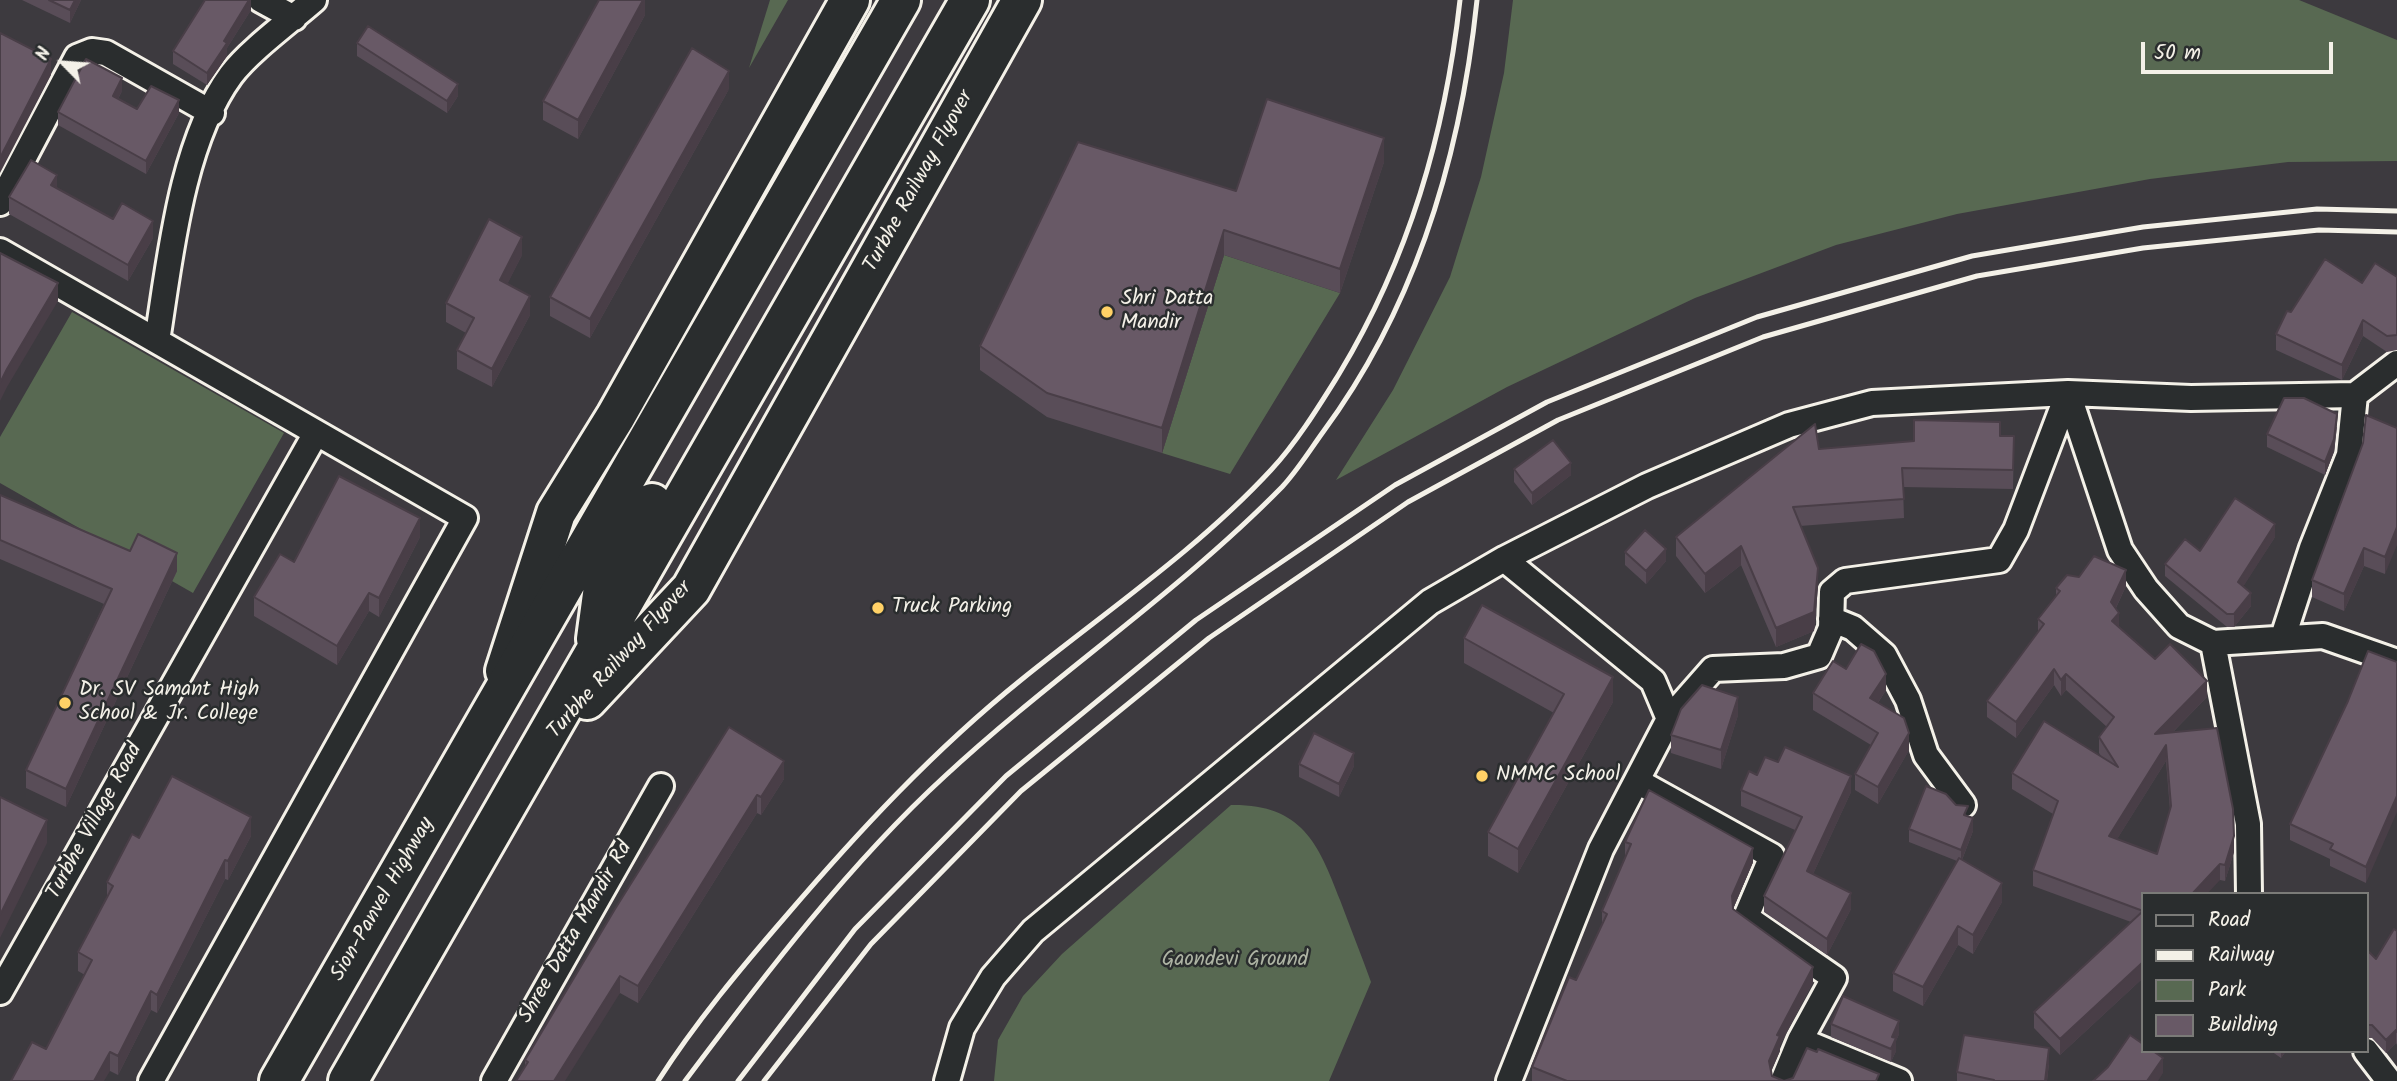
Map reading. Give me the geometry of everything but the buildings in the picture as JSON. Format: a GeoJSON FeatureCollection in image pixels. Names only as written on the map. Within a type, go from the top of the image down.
{"type":"FeatureCollection","features":[{"type":"Feature","properties":{"kind":"main road"},"geometry":{"type":"LineString","coordinates":[[489,719],[556,513],[616,416],[850,0]]}},
{"type":"Feature","properties":{"kind":"main road"},"geometry":{"type":"LineString","coordinates":[[489,719],[901,0]]}},
{"type":"Feature","properties":{"kind":"main road"},"geometry":{"type":"LineString","coordinates":[[592,661],[603,587],[940,0]]}},
{"type":"Feature","properties":{"kind":"main road","name":"Turbhe Railway Flyover"},"geometry":{"type":"LineString","coordinates":[[540,750],[970,0]]}},
{"type":"Feature","properties":{"kind":"main road","name":"Turbhe Railway Flyover"},"geometry":{"type":"LineString","coordinates":[[540,750],[691,589],[1022,0]]}},
{"type":"Feature","properties":{"kind":"main road","name":"Sion-Panvel Highway"},"geometry":{"type":"LineString","coordinates":[[279,1081],[489,719]]}},
{"type":"Feature","properties":{"kind":"main road"},"geometry":{"type":"LineString","coordinates":[[348,1081],[540,750]]}},
{"type":"Feature","properties":{"kind":"street"},"geometry":{"type":"LineString","coordinates":[[261,0],[294,18]]}},
{"type":"Feature","properties":{"kind":"street"},"geometry":{"type":"LineString","coordinates":[[157,341],[176,222],[197,142],[231,75],[314,0]]}},
{"type":"Feature","properties":{"kind":"street"},"geometry":{"type":"LineString","coordinates":[[0,203],[77,57],[92,51],[106,53],[212,113]]}},
{"type":"Feature","properties":{"kind":"street"},"geometry":{"type":"LineString","coordinates":[[0,251],[465,519],[151,1081]]}},
{"type":"Feature","properties":{"kind":"street"},"geometry":{"type":"LineString","coordinates":[[947,1081],[962,1028],[993,977],[1033,931],[1430,601],[1504,559],[1647,486],[1789,425],[1872,403],[2068,393],[2191,398],[2356,395],[2397,363]]}},
{"type":"Feature","properties":{"kind":"street"},"geometry":{"type":"LineString","coordinates":[[1509,1081],[1601,849],[1669,719],[1713,669],[1784,666],[1819,656],[1831,628],[1832,593],[1845,581],[1998,560],[2016,530],[2068,393]]}},
{"type":"Feature","properties":{"kind":"street"},"geometry":{"type":"LineString","coordinates":[[2068,393],[2120,550],[2146,589],[2179,626],[2213,643],[2323,636],[2397,662]]}},
{"type":"Feature","properties":{"kind":"street"},"geometry":{"type":"LineString","coordinates":[[2283,637],[2312,548],[2349,455],[2356,395]]}},
{"type":"Feature","properties":{"kind":"street","name":"Turbhe Village Road"},"geometry":{"type":"LineString","coordinates":[[0,992],[316,433]]}},
{"type":"Feature","properties":{"kind":"street"},"geometry":{"type":"LineString","coordinates":[[1504,559],[1653,681],[1669,719]]}},
{"type":"Feature","properties":{"kind":"street"},"geometry":{"type":"LineString","coordinates":[[1831,619],[1853,628],[1884,655],[1908,700],[1926,755],[1963,805]]}},
{"type":"Feature","properties":{"kind":"street"},"geometry":{"type":"LineString","coordinates":[[2213,643],[2248,824],[2249,892]]}},
{"type":"Feature","properties":{"kind":"street"},"geometry":{"type":"LineString","coordinates":[[1637,781],[1772,856],[1746,917],[1834,978],[1800,1040],[1783,1081]]}},
{"type":"Feature","properties":{"kind":"street","name":"Shree Datta Mandir Rd"},"geometry":{"type":"LineString","coordinates":[[494,1081],[661,786]]}},
{"type":"Feature","properties":{"kind":"street"},"geometry":{"type":"LineString","coordinates":[[1800,1040],[1899,1081]]}},
{"type":"Feature","properties":{"kind":"street"},"geometry":{"type":"LineString","coordinates":[[2368,1053],[2389,1081]]}},
{"type":"Feature","properties":{"kind":"green space"},"geometry":{"type":"Polygon","coordinates":[[[770,0],[788,0],[749,68],[770,0]]]}},
{"type":"Feature","properties":{"kind":"green space"},"geometry":{"type":"Polygon","coordinates":[[[1513,0],[2299,0],[2397,40],[2397,161],[2288,162],[2150,179],[1957,214],[1836,245],[1695,298],[1507,387],[1336,480],[1393,390],[1450,277],[1481,177],[1504,73],[1513,0]]]}},
{"type":"Feature","properties":{"kind":"green space"},"geometry":{"type":"Polygon","coordinates":[[[1224,255],[1340,293],[1230,474],[1162,453],[1224,255]]]}},
{"type":"Feature","properties":{"kind":"green space"},"geometry":{"type":"Polygon","coordinates":[[[72,312],[284,433],[193,593],[0,483],[0,437],[72,312]]]}},
{"type":"Feature","properties":{"kind":"green space","name":"Gaondevi Ground"},"geometry":{"type":"Polygon","coordinates":[[[1231,805],[1255,806],[1274,811],[1303,830],[1324,861],[1371,982],[1329,1081],[994,1081],[998,1040],[1023,996],[1062,954],[1231,805]]]}},
{"type":"Feature","properties":{"kind":"railway"},"geometry":{"type":"LineString","coordinates":[[658,1081],[703,1017],[752,956],[841,854],[927,763],[989,707],[1213,527],[1271,470],[1299,436],[1364,330],[1404,240],[1434,147],[1445,99],[1460,0]]}},
{"type":"Feature","properties":{"kind":"railway"},"geometry":{"type":"LineString","coordinates":[[685,1081],[808,923],[909,810],[1029,703],[1201,563],[1282,487],[1298,467],[1356,384],[1384,333],[1429,227],[1459,115],[1477,0]]}},
{"type":"Feature","properties":{"kind":"railway"},"geometry":{"type":"LineString","coordinates":[[738,1081],[855,929],[1006,776],[1196,620],[1395,485],[1547,402],[1757,317],[1972,256],[2143,227],[2317,209],[2397,211]]}},
{"type":"Feature","properties":{"kind":"railway"},"geometry":{"type":"LineString","coordinates":[[764,1081],[871,944],[1021,791],[1209,638],[1408,502],[1558,420],[1763,337],[1977,276],[2143,248],[2319,230],[2397,232]]}},
{"type":"Feature","properties":{"kind":"place","name":"Shri Datta Mandir"},"geometry":{"type":"Point","coordinates":[1107,312]}},
{"type":"Feature","properties":{"kind":"place","name":"Truck Parking"},"geometry":{"type":"Point","coordinates":[878,608]}},
{"type":"Feature","properties":{"kind":"place","name":"Dr. SV Samant High School & Jr. College"},"geometry":{"type":"Point","coordinates":[65,703]}},
{"type":"Feature","properties":{"kind":"place","name":"NMMC School"},"geometry":{"type":"Point","coordinates":[1482,776]}}]}
